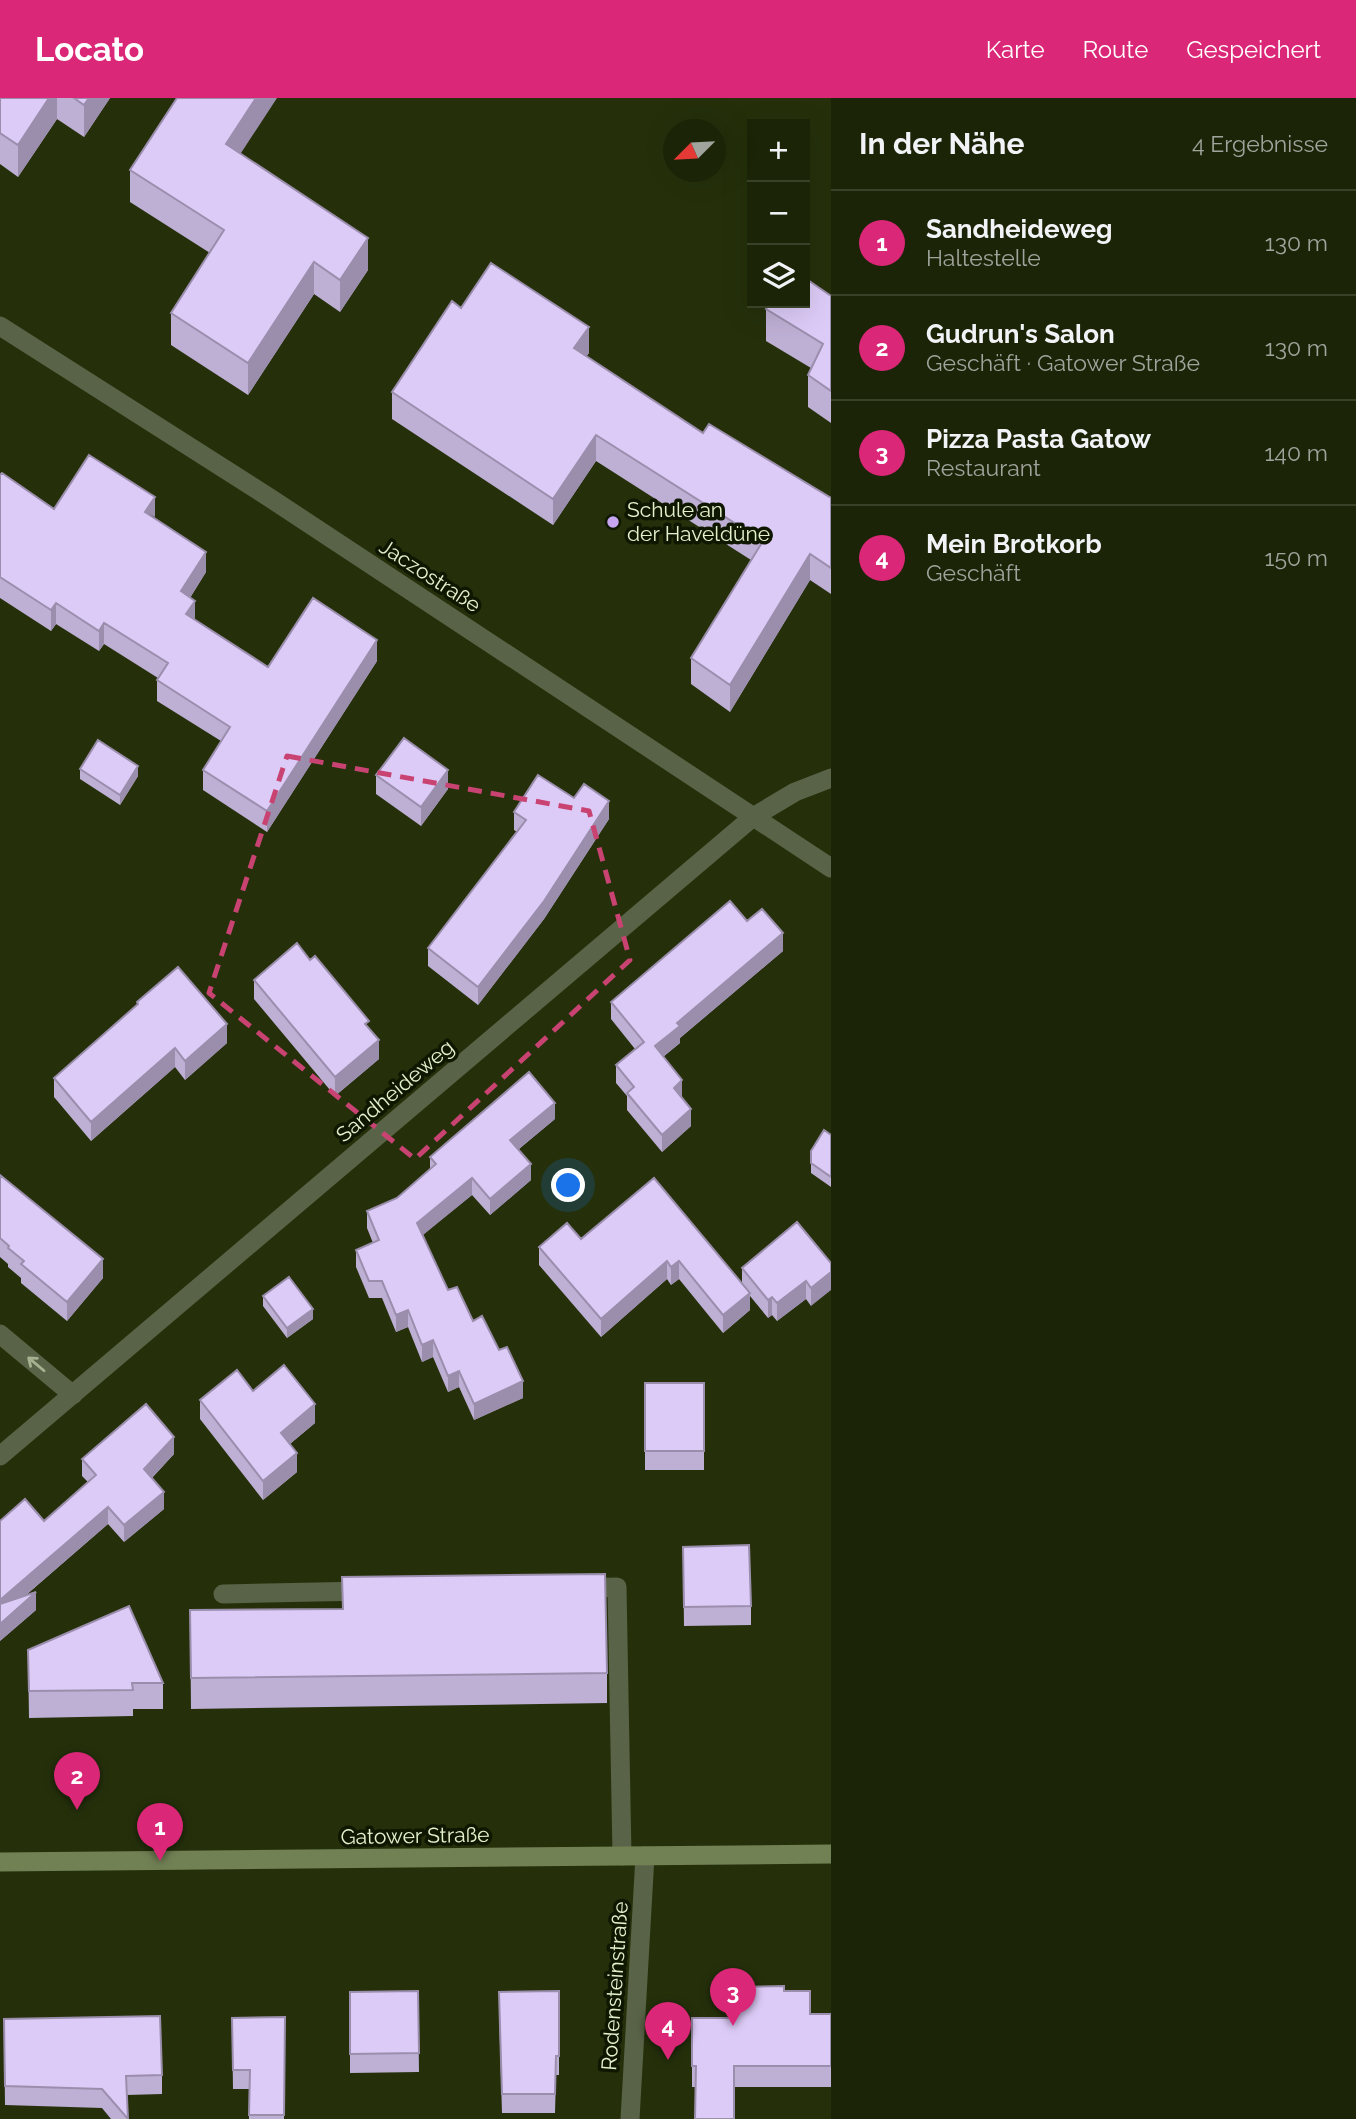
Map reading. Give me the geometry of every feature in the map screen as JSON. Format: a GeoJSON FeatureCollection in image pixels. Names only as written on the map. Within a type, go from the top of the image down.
{"type":"FeatureCollection","features":[{"type":"Feature","properties":{"kind":"main road","name":"Gatower Straße"},"geometry":{"type":"LineString","coordinates":[[0,1862],[831,1854]]}},
{"type":"Feature","properties":{"kind":"street","name":"Jaczostraße"},"geometry":{"type":"LineString","coordinates":[[0,326],[270,498],[831,869]]}},
{"type":"Feature","properties":{"kind":"street","name":"Sandheideweg"},"geometry":{"type":"LineString","coordinates":[[0,1456],[753,817],[795,792],[831,778]]}},
{"type":"Feature","properties":{"kind":"street"},"geometry":{"type":"LineString","coordinates":[[0,1334],[73,1395]]}},
{"type":"Feature","properties":{"kind":"street"},"geometry":{"type":"LineString","coordinates":[[563,1588],[617,1587],[622,1856]]}},
{"type":"Feature","properties":{"kind":"street"},"geometry":{"type":"LineString","coordinates":[[223,1594],[386,1591]]}},
{"type":"Feature","properties":{"kind":"street","name":"Rodensteinstraße"},"geometry":{"type":"LineString","coordinates":[[629,2119],[645,1856]]}},
{"type":"Feature","properties":{"kind":"highlighted area"},"geometry":{"type":"Polygon","coordinates":[[[287,756],[589,811],[630,960],[415,1159],[209,993],[287,756]]]}},
{"type":"Feature","properties":{"kind":"building"},"geometry":{"type":"Polygon","coordinates":[[[0,98],[49,98],[18,145],[0,133],[0,98]]]}},
{"type":"Feature","properties":{"kind":"building"},"geometry":{"type":"Polygon","coordinates":[[[74,98],[89,98],[84,105],[74,98]]]}},
{"type":"Feature","properties":{"kind":"building"},"geometry":{"type":"Polygon","coordinates":[[[177,98],[256,98],[226,144],[368,238],[340,280],[314,262],[248,363],[171,313],[224,230],[130,170],[177,98]]]}},
{"type":"Feature","properties":{"kind":"building"},"geometry":{"type":"Polygon","coordinates":[[[491,263],[589,327],[574,348],[703,433],[709,424],[831,498],[831,568],[810,554],[730,685],[691,658],[763,541],[596,435],[553,499],[392,392],[452,301],[461,308],[491,263]]]}},
{"type":"Feature","properties":{"kind":"building"},"geometry":{"type":"Polygon","coordinates":[[[810,281],[831,296],[831,391],[808,375],[823,344],[766,309],[810,308],[810,281]]]}},
{"type":"Feature","properties":{"kind":"building"},"geometry":{"type":"Polygon","coordinates":[[[89,455],[155,497],[145,512],[206,552],[181,591],[195,601],[186,614],[268,667],[313,598],[377,640],[267,811],[203,770],[230,727],[157,680],[168,663],[104,623],[99,631],[56,603],[51,610],[0,577],[0,475],[2,473],[54,509],[89,455]]]}},
{"type":"Feature","properties":{"kind":"building"},"geometry":{"type":"Polygon","coordinates":[[[404,738],[448,770],[421,807],[376,775],[404,738]]]}},
{"type":"Feature","properties":{"kind":"building"},"geometry":{"type":"Polygon","coordinates":[[[98,740],[138,766],[120,795],[80,769],[98,740]]]}},
{"type":"Feature","properties":{"kind":"building"},"geometry":{"type":"Polygon","coordinates":[[[538,775],[574,798],[584,784],[609,801],[544,901],[478,987],[428,948],[526,820],[514,812],[538,775]]]}},
{"type":"Feature","properties":{"kind":"building"},"geometry":{"type":"Polygon","coordinates":[[[730,901],[747,921],[762,909],[783,933],[677,1023],[680,1026],[655,1046],[682,1080],[674,1088],[691,1109],[662,1135],[627,1093],[634,1087],[616,1065],[644,1042],[611,1002],[730,901]]]}},
{"type":"Feature","properties":{"kind":"building"},"geometry":{"type":"Polygon","coordinates":[[[297,943],[310,960],[315,956],[369,1021],[365,1024],[379,1040],[335,1077],[254,980],[297,943]]]}},
{"type":"Feature","properties":{"kind":"building"},"geometry":{"type":"Polygon","coordinates":[[[178,967],[227,1024],[185,1061],[175,1048],[91,1122],[54,1078],[178,967]]]}},
{"type":"Feature","properties":{"kind":"building"},"geometry":{"type":"Polygon","coordinates":[[[529,1072],[555,1103],[510,1140],[531,1164],[490,1199],[472,1178],[417,1223],[448,1290],[457,1287],[473,1321],[482,1316],[499,1350],[507,1347],[523,1381],[474,1404],[459,1371],[448,1376],[433,1340],[422,1345],[408,1310],[396,1315],[382,1281],[369,1281],[356,1250],[379,1240],[367,1211],[397,1198],[436,1164],[430,1157],[529,1072]]]}},
{"type":"Feature","properties":{"kind":"building"},"geometry":{"type":"Polygon","coordinates":[[[824,1130],[831,1135],[831,1177],[811,1163],[811,1151],[824,1130]]]}},
{"type":"Feature","properties":{"kind":"building"},"geometry":{"type":"Polygon","coordinates":[[[0,1175],[103,1259],[67,1302],[21,1264],[24,1261],[0,1238],[0,1175]]]}},
{"type":"Feature","properties":{"kind":"building"},"geometry":{"type":"Polygon","coordinates":[[[654,1178],[750,1293],[723,1315],[679,1261],[671,1267],[667,1261],[601,1319],[539,1247],[567,1223],[581,1239],[654,1178]]]}},
{"type":"Feature","properties":{"kind":"building"},"geometry":{"type":"Polygon","coordinates":[[[797,1222],[831,1263],[831,1272],[811,1288],[806,1281],[777,1303],[772,1297],[768,1300],[742,1268],[797,1222]]]}},
{"type":"Feature","properties":{"kind":"building"},"geometry":{"type":"Polygon","coordinates":[[[289,1277],[313,1309],[287,1328],[263,1296],[289,1277]]]}},
{"type":"Feature","properties":{"kind":"building"},"geometry":{"type":"Polygon","coordinates":[[[284,1365],[315,1404],[281,1433],[297,1453],[263,1481],[200,1400],[237,1370],[253,1391],[284,1365]]]}},
{"type":"Feature","properties":{"kind":"building"},"geometry":{"type":"Polygon","coordinates":[[[645,1383],[704,1383],[704,1451],[645,1451],[645,1383]]]}},
{"type":"Feature","properties":{"kind":"building"},"geometry":{"type":"Polygon","coordinates":[[[146,1404],[174,1437],[144,1469],[164,1492],[124,1525],[108,1507],[0,1600],[0,1521],[25,1499],[44,1521],[96,1475],[82,1459],[146,1404]]]}},
{"type":"Feature","properties":{"kind":"building"},"geometry":{"type":"Polygon","coordinates":[[[749,1545],[751,1606],[684,1607],[683,1547],[749,1545]]]}},
{"type":"Feature","properties":{"kind":"building"},"geometry":{"type":"Polygon","coordinates":[[[605,1574],[607,1673],[191,1678],[190,1610],[343,1609],[342,1577],[605,1574]]]}},
{"type":"Feature","properties":{"kind":"building"},"geometry":{"type":"Polygon","coordinates":[[[36,1592],[0,1624],[0,1604],[36,1592]]]}},
{"type":"Feature","properties":{"kind":"building"},"geometry":{"type":"Polygon","coordinates":[[[129,1606],[163,1683],[132,1683],[133,1690],[29,1691],[28,1650],[129,1606]]]}},
{"type":"Feature","properties":{"kind":"building"},"geometry":{"type":"Polygon","coordinates":[[[784,1986],[784,1991],[810,1991],[810,2014],[831,2014],[831,2066],[734,2066],[734,2119],[695,2119],[696,2066],[692,2066],[692,2018],[733,2018],[732,1987],[784,1986]]]}},
{"type":"Feature","properties":{"kind":"building"},"geometry":{"type":"Polygon","coordinates":[[[418,1991],[419,2053],[350,2054],[350,1992],[418,1991]]]}},
{"type":"Feature","properties":{"kind":"building"},"geometry":{"type":"Polygon","coordinates":[[[559,1991],[559,2056],[556,2056],[555,2094],[502,2094],[499,1992],[559,1991]]]}},
{"type":"Feature","properties":{"kind":"building"},"geometry":{"type":"Polygon","coordinates":[[[160,2016],[162,2075],[126,2076],[128,2119],[102,2089],[5,2086],[4,2019],[160,2016]]]}},
{"type":"Feature","properties":{"kind":"building"},"geometry":{"type":"Polygon","coordinates":[[[285,2017],[284,2115],[249,2115],[250,2070],[233,2070],[232,2018],[285,2017]]]}},
{"type":"Feature","properties":{"kind":"place","name":"Schule an der Haveldüne"},"geometry":{"type":"Point","coordinates":[613,522]}},
{"type":"Feature","properties":{"kind":"place","name":"Gudrun's Salon"},"geometry":{"type":"Point","coordinates":[77,1810]}},
{"type":"Feature","properties":{"kind":"place","name":"Sandheideweg"},"geometry":{"type":"Point","coordinates":[160,1861]}},
{"type":"Feature","properties":{"kind":"place","name":"Pizza Pasta Gatow"},"geometry":{"type":"Point","coordinates":[733,2026]}},
{"type":"Feature","properties":{"kind":"place","name":"Mein Brotkorb"},"geometry":{"type":"Point","coordinates":[668,2060]}}]}
